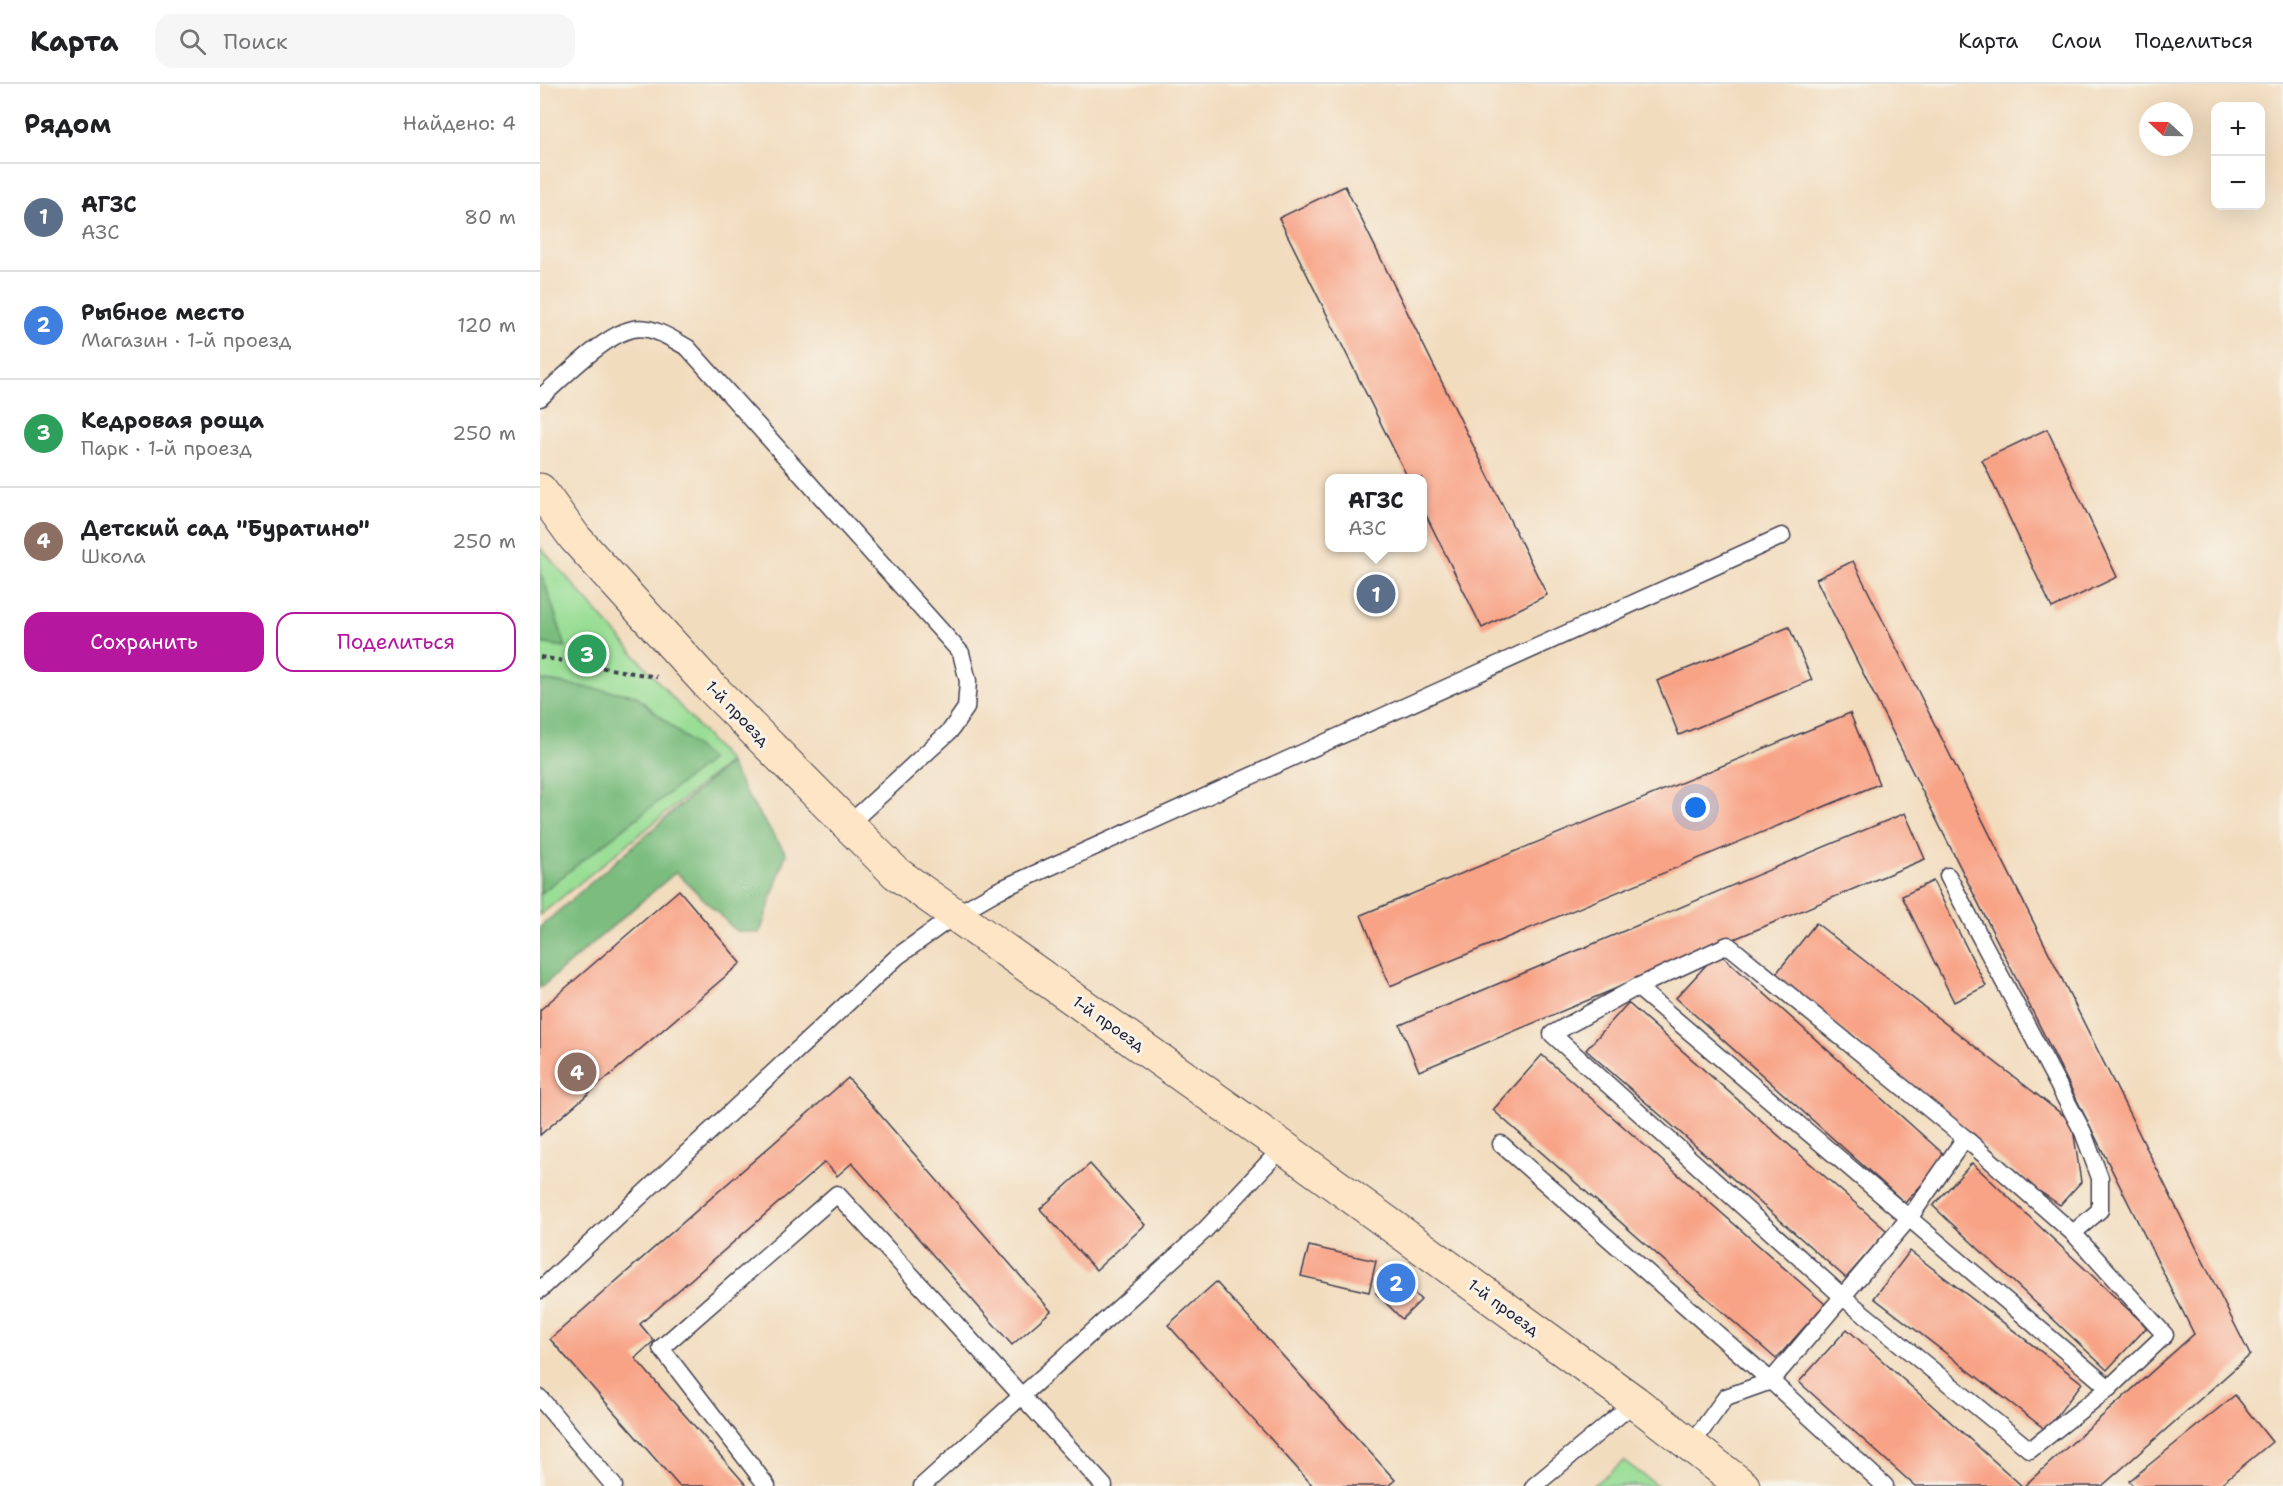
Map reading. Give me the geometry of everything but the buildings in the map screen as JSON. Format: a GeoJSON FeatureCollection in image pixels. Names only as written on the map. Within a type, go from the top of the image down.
{"type":"FeatureCollection","features":[{"type":"Feature","properties":{"kind":"street","name":"1-й проезд"},"geometry":{"type":"LineString","coordinates":[[540,490],[575,538],[708,684],[896,873],[1283,1146],[1635,1402],[1743,1486]]}},
{"type":"Feature","properties":{"kind":"lane"},"geometry":{"type":"LineString","coordinates":[[540,398],[606,341],[633,328],[663,332],[688,348],[961,653],[968,681],[966,708],[950,731],[848,825]]}},
{"type":"Feature","properties":{"kind":"lane"},"geometry":{"type":"LineString","coordinates":[[540,1290],[898,956],[955,915],[999,890],[1782,536]]}},
{"type":"Feature","properties":{"kind":"lane"},"geometry":{"type":"LineString","coordinates":[[1948,876],[2083,1132],[2100,1178],[2100,1210],[2073,1233]]}},
{"type":"Feature","properties":{"kind":"lane"},"geometry":{"type":"LineString","coordinates":[[1728,945],[1965,1138],[2073,1233],[2165,1335],[2109,1388],[2030,1450],[1843,1297],[1552,1034],[1637,987],[1728,945]]}},
{"type":"Feature","properties":{"kind":"lane"},"geometry":{"type":"LineString","coordinates":[[1637,987],[2109,1388]]}},
{"type":"Feature","properties":{"kind":"lane"},"geometry":{"type":"LineString","coordinates":[[1691,1445],[1726,1397],[1772,1382],[1910,1217],[1965,1138]]}},
{"type":"Feature","properties":{"kind":"lane"},"geometry":{"type":"LineString","coordinates":[[1501,1144],[1772,1382],[1885,1486]]}},
{"type":"Feature","properties":{"kind":"lane"},"geometry":{"type":"LineString","coordinates":[[922,1486],[1204,1231],[1283,1146]]}},
{"type":"Feature","properties":{"kind":"lane"},"geometry":{"type":"LineString","coordinates":[[767,1486],[661,1347],[837,1194],[1104,1486]]}},
{"type":"Feature","properties":{"kind":"lane"},"geometry":{"type":"LineString","coordinates":[[540,1398],[614,1486]]}},
{"type":"Feature","properties":{"kind":"lane"},"geometry":{"type":"LineString","coordinates":[[1534,1486],[1635,1402]]}},
{"type":"Feature","properties":{"kind":"path"},"geometry":{"type":"LineString","coordinates":[[540,657],[632,674],[708,684]]}},
{"type":"Feature","properties":{"kind":"green space"},"geometry":{"type":"Polygon","coordinates":[[[540,547],[729,762],[540,915],[540,547]]]}},
{"type":"Feature","properties":{"kind":"green space"},"geometry":{"type":"Polygon","coordinates":[[[540,572],[543,577],[566,647],[540,643],[540,572]]]}},
{"type":"Feature","properties":{"kind":"green space"},"geometry":{"type":"Polygon","coordinates":[[[540,680],[635,695],[711,760],[540,894],[540,680]]]}},
{"type":"Feature","properties":{"kind":"green space"},"geometry":{"type":"Polygon","coordinates":[[[729,763],[751,802],[786,853],[760,933],[736,931],[676,872],[540,988],[540,927],[729,763]]]}},
{"type":"Feature","properties":{"kind":"green space"},"geometry":{"type":"Polygon","coordinates":[[[1624,1461],[1658,1486],[1592,1486],[1624,1461]]]}},
{"type":"Feature","properties":{"kind":"place","name":"АГЗС"},"geometry":{"type":"Point","coordinates":[1376,594]}},
{"type":"Feature","properties":{"kind":"place","name":"Кедровая роща"},"geometry":{"type":"Point","coordinates":[587,654]}},
{"type":"Feature","properties":{"kind":"place","name":"Детский сад \"Буратино\""},"geometry":{"type":"Point","coordinates":[577,1072]}},
{"type":"Feature","properties":{"kind":"place","name":"Рыбное место"},"geometry":{"type":"Point","coordinates":[1396,1283]}}]}
